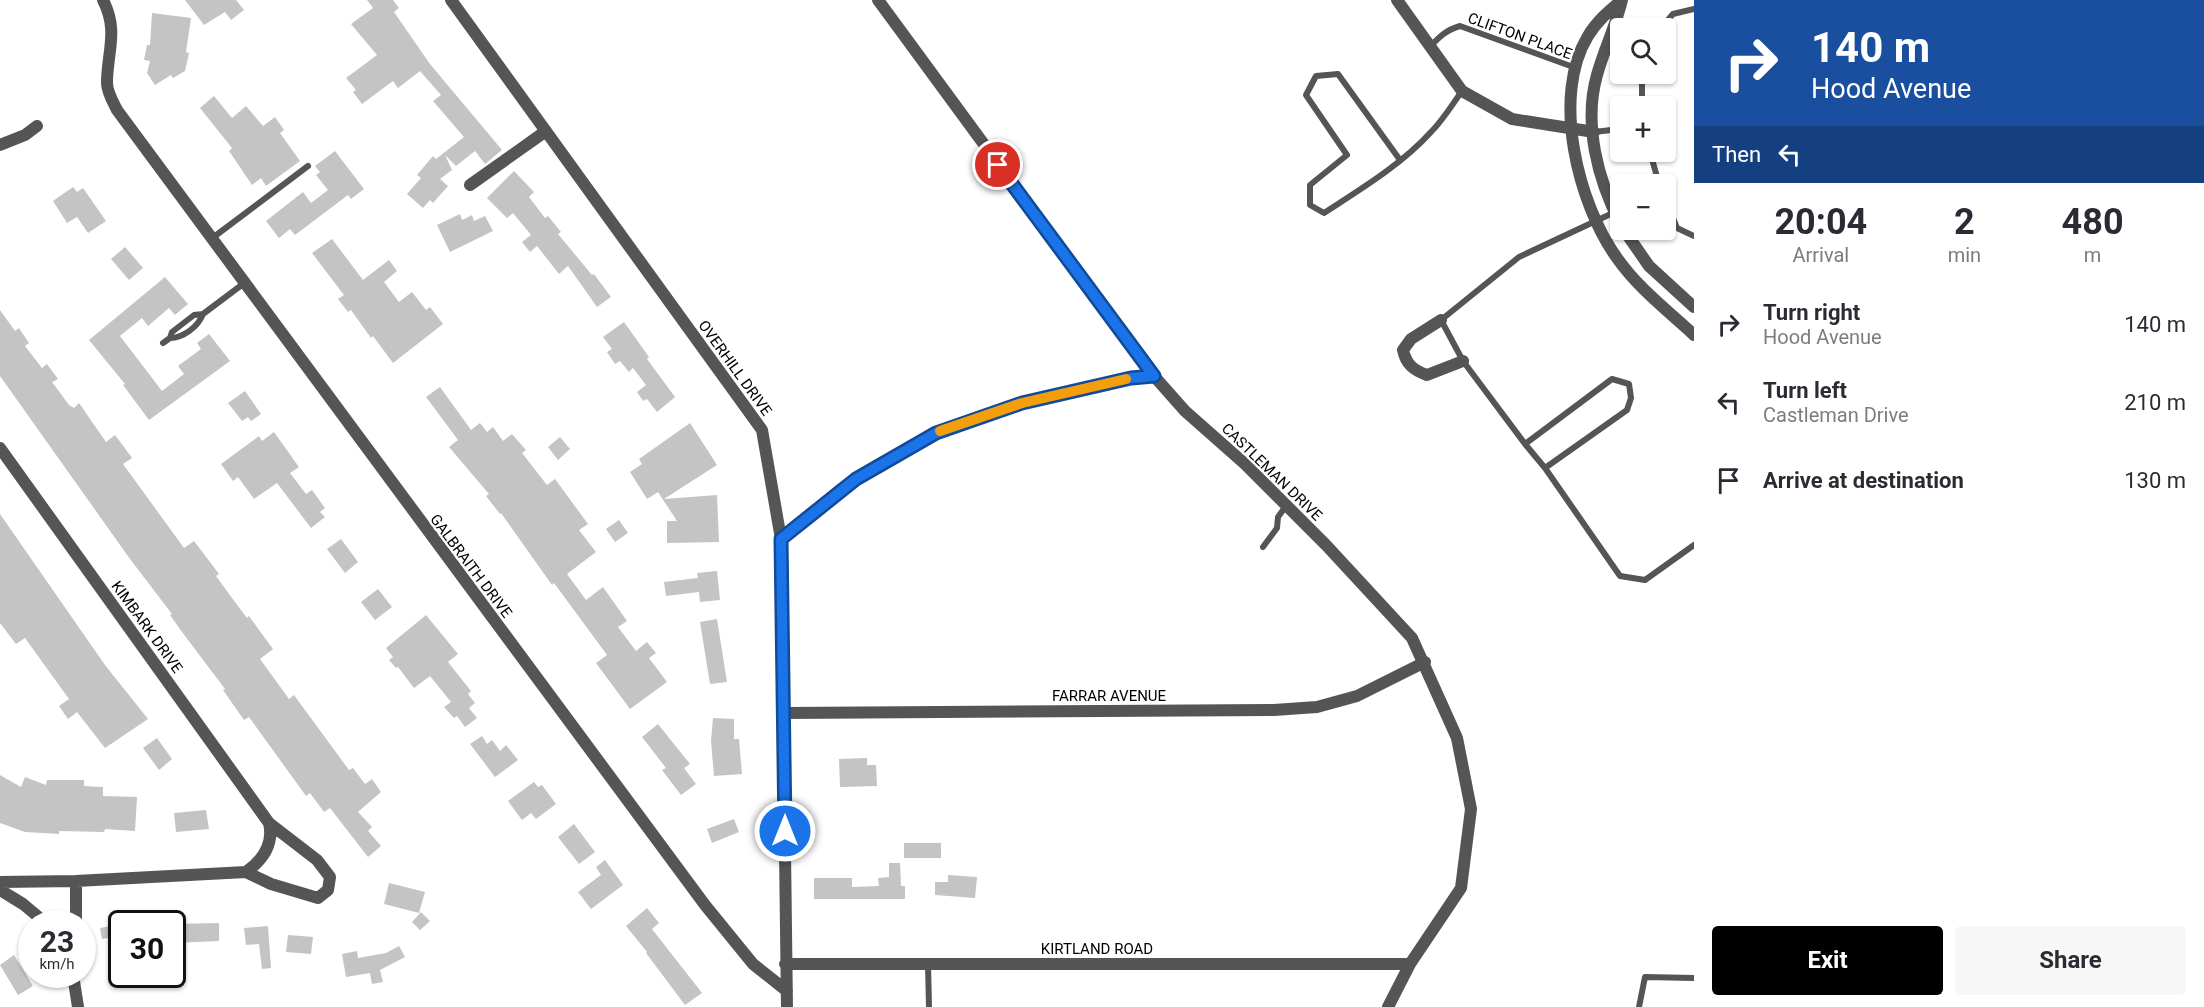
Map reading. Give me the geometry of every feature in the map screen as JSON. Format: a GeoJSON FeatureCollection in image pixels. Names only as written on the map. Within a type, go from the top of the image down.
{"type":"FeatureCollection","features":[{"type":"Feature","properties":{"kind":"street","name":"GALBRAITH DRIVE"},"geometry":{"type":"LineString","coordinates":[[104,0],[109,10],[113,35],[107,86],[117,110],[143,148],[705,905],[753,964],[787,991]]}},
{"type":"Feature","properties":{"kind":"street","name":"OVERHILL DRIVE"},"geometry":{"type":"LineString","coordinates":[[451,0],[762,430],[781,539],[787,1007]]}},
{"type":"Feature","properties":{"kind":"street","name":"CASTLEMAN DRIVE"},"geometry":{"type":"LineString","coordinates":[[878,0],[1154,376],[1185,411],[1245,464],[1286,505],[1412,638],[1425,662],[1457,738],[1471,809],[1461,888],[1410,964],[1388,1007]]}},
{"type":"Feature","properties":{"kind":"street"},"geometry":{"type":"LineString","coordinates":[[1397,0],[1429,48],[1462,91],[1512,119],[1593,132]]}},
{"type":"Feature","properties":{"kind":"street"},"geometry":{"type":"LineString","coordinates":[[1622,0],[1602,16],[1587,37],[1576,68],[1572,93],[1572,129],[1580,179],[1596,221],[1616,257],[1634,280],[1694,335]]}},
{"type":"Feature","properties":{"kind":"street"},"geometry":{"type":"LineString","coordinates":[[1610,199],[1600,173],[1593,132],[1593,95],[1596,76],[1617,24],[1622,0]]}},
{"type":"Feature","properties":{"kind":"street"},"geometry":{"type":"LineString","coordinates":[[0,145],[25,135],[37,126]]}},
{"type":"Feature","properties":{"kind":"street"},"geometry":{"type":"LineString","coordinates":[[470,184],[546,131]]}},
{"type":"Feature","properties":{"kind":"street"},"geometry":{"type":"LineString","coordinates":[[1631,240],[1650,266],[1694,307]]}},
{"type":"Feature","properties":{"kind":"street"},"geometry":{"type":"LineString","coordinates":[[1441,320],[1410,339],[1403,350],[1405,359],[1414,370],[1427,375],[1462,361]]}},
{"type":"Feature","properties":{"kind":"street"},"geometry":{"type":"LineString","coordinates":[[781,539],[856,479],[936,433],[1022,403],[1131,378],[1154,376]]}},
{"type":"Feature","properties":{"kind":"street","name":"KIMBARK DRIVE"},"geometry":{"type":"LineString","coordinates":[[0,448],[269,823],[322,865],[330,877],[328,890],[324,896],[313,897],[271,884],[246,872],[76,881],[0,882]]}},
{"type":"Feature","properties":{"kind":"street","name":"FARRAR AVENUE"},"geometry":{"type":"LineString","coordinates":[[785,713],[1262,711],[1317,707],[1357,696],[1425,662]]}},
{"type":"Feature","properties":{"kind":"street"},"geometry":{"type":"LineString","coordinates":[[246,872],[267,850],[272,834],[269,823]]}},
{"type":"Feature","properties":{"kind":"street"},"geometry":{"type":"LineString","coordinates":[[76,881],[76,910]]}},
{"type":"Feature","properties":{"kind":"street"},"geometry":{"type":"LineString","coordinates":[[0,891],[31,910]]}},
{"type":"Feature","properties":{"kind":"street","name":"KIRTLAND ROAD"},"geometry":{"type":"LineString","coordinates":[[785,964],[1410,964]]}},
{"type":"Feature","properties":{"kind":"street"},"geometry":{"type":"LineString","coordinates":[[75,988],[78,1007]]}},
{"type":"Feature","properties":{"kind":"lane"},"geometry":{"type":"LineString","coordinates":[[1670,18],[1673,14],[1694,9]]}},
{"type":"Feature","properties":{"kind":"lane","name":"CLIFTON PLACE"},"geometry":{"type":"LineString","coordinates":[[1429,48],[1440,35],[1450,28],[1460,26],[1576,68]]}},
{"type":"Feature","properties":{"kind":"lane"},"geometry":{"type":"LineString","coordinates":[[1400,160],[1338,74],[1316,76],[1306,94],[1347,155],[1310,185],[1310,205],[1324,213],[1377,179],[1400,160],[1432,132],[1462,91]]}},
{"type":"Feature","properties":{"kind":"lane"},"geometry":{"type":"LineString","coordinates":[[1593,132],[1610,130]]}},
{"type":"Feature","properties":{"kind":"lane"},"geometry":{"type":"LineString","coordinates":[[210,239],[308,166]]}},
{"type":"Feature","properties":{"kind":"lane"},"geometry":{"type":"LineString","coordinates":[[1610,219],[1596,221],[1519,257],[1441,320],[1462,361],[1545,468],[1620,576],[1645,580],[1694,545]]}},
{"type":"Feature","properties":{"kind":"lane"},"geometry":{"type":"LineString","coordinates":[[1676,226],[1694,236]]}},
{"type":"Feature","properties":{"kind":"lane"},"geometry":{"type":"LineString","coordinates":[[163,343],[170,338],[179,338],[200,322],[203,314],[243,284]]}},
{"type":"Feature","properties":{"kind":"lane"},"geometry":{"type":"LineString","coordinates":[[1525,444],[1612,379],[1629,384],[1631,398],[1627,410],[1545,468]]}},
{"type":"Feature","properties":{"kind":"lane"},"geometry":{"type":"LineString","coordinates":[[1263,547],[1277,528],[1278,517],[1286,505]]}},
{"type":"Feature","properties":{"kind":"lane"},"geometry":{"type":"LineString","coordinates":[[928,964],[929,1007]]}},
{"type":"Feature","properties":{"kind":"lane"},"geometry":{"type":"LineString","coordinates":[[1639,1007],[1645,978],[1694,978]]}},
{"type":"Feature","properties":{"kind":"building"},"geometry":{"type":"Polygon","coordinates":[[[185,0],[236,0],[244,10],[231,20],[225,12],[204,25],[185,0]]]}},
{"type":"Feature","properties":{"kind":"building"},"geometry":{"type":"Polygon","coordinates":[[[367,0],[393,0],[399,8],[394,12],[430,64],[502,150],[485,164],[475,151],[456,166],[445,155],[452,170],[440,179],[448,186],[433,203],[430,200],[423,208],[407,194],[421,178],[417,175],[433,156],[436,159],[464,137],[433,101],[441,95],[420,71],[398,88],[393,81],[362,104],[353,92],[356,90],[346,78],[377,55],[351,24],[373,8],[367,0]]]}},
{"type":"Feature","properties":{"kind":"building"},"geometry":{"type":"Polygon","coordinates":[[[152,13],[191,18],[186,52],[189,53],[185,71],[173,78],[171,75],[155,85],[147,73],[150,61],[144,60],[147,45],[150,45],[152,13]]]}},
{"type":"Feature","properties":{"kind":"building"},"geometry":{"type":"Polygon","coordinates":[[[214,96],[232,118],[246,106],[263,126],[275,117],[284,130],[280,133],[300,161],[266,186],[261,178],[252,185],[229,151],[232,148],[200,108],[214,96]]]}},
{"type":"Feature","properties":{"kind":"building"},"geometry":{"type":"Polygon","coordinates":[[[335,151],[364,189],[351,199],[348,195],[295,235],[290,229],[279,238],[266,221],[303,192],[311,203],[328,190],[316,175],[320,172],[315,166],[335,151]]]}},
{"type":"Feature","properties":{"kind":"building"},"geometry":{"type":"Polygon","coordinates":[[[514,171],[534,192],[529,197],[545,218],[548,216],[561,232],[558,234],[611,297],[597,307],[568,266],[559,274],[537,246],[530,252],[522,242],[531,235],[513,213],[507,218],[487,198],[514,171]]]}},
{"type":"Feature","properties":{"kind":"building"},"geometry":{"type":"Polygon","coordinates":[[[73,187],[77,192],[83,188],[106,221],[88,233],[77,217],[67,223],[53,201],[73,187]]]}},
{"type":"Feature","properties":{"kind":"building"},"geometry":{"type":"Polygon","coordinates":[[[460,214],[462,220],[472,215],[474,221],[485,216],[493,231],[450,252],[437,225],[460,214]]]}},
{"type":"Feature","properties":{"kind":"building"},"geometry":{"type":"Polygon","coordinates":[[[332,239],[363,280],[389,260],[397,271],[384,282],[399,302],[412,292],[426,310],[430,307],[443,324],[393,363],[351,310],[348,312],[338,299],[344,295],[312,253],[332,239]]]}},
{"type":"Feature","properties":{"kind":"building"},"geometry":{"type":"Polygon","coordinates":[[[125,247],[143,268],[129,280],[111,259],[125,247]]]}},
{"type":"Feature","properties":{"kind":"building"},"geometry":{"type":"Polygon","coordinates":[[[165,277],[188,304],[175,315],[169,308],[148,326],[142,318],[120,336],[162,391],[184,374],[178,366],[201,349],[197,343],[209,334],[230,361],[149,420],[123,385],[125,384],[89,340],[165,277]]]}},
{"type":"Feature","properties":{"kind":"building"},"geometry":{"type":"Polygon","coordinates":[[[0,310],[15,331],[19,328],[29,343],[25,346],[42,368],[47,364],[58,379],[52,382],[69,405],[74,408],[79,403],[106,442],[115,435],[132,458],[123,464],[184,548],[194,541],[219,574],[216,576],[273,649],[260,659],[289,699],[294,695],[349,770],[353,768],[365,784],[372,779],[381,792],[358,812],[372,827],[368,831],[381,846],[368,857],[330,808],[324,812],[310,793],[306,796],[249,717],[244,720],[223,690],[225,689],[170,615],[172,614],[130,559],[0,376],[0,310]]]}},
{"type":"Feature","properties":{"kind":"building"},"geometry":{"type":"Polygon","coordinates":[[[624,322],[675,397],[657,412],[647,399],[643,401],[637,392],[646,385],[633,368],[629,372],[620,361],[615,364],[607,352],[612,349],[603,337],[624,322]]]}},
{"type":"Feature","properties":{"kind":"building"},"geometry":{"type":"Polygon","coordinates":[[[440,387],[471,430],[480,423],[487,432],[493,427],[503,441],[512,434],[526,450],[522,453],[547,485],[555,479],[588,524],[579,530],[596,552],[567,574],[586,600],[603,587],[627,621],[618,627],[636,651],[647,642],[656,653],[649,658],[667,682],[630,709],[596,663],[607,655],[486,496],[489,494],[449,447],[458,440],[426,397],[440,387]]]}},
{"type":"Feature","properties":{"kind":"building"},"geometry":{"type":"Polygon","coordinates":[[[245,391],[261,414],[251,421],[248,417],[242,421],[228,403],[245,391]]]}},
{"type":"Feature","properties":{"kind":"building"},"geometry":{"type":"Polygon","coordinates":[[[690,423],[717,465],[664,499],[717,495],[719,542],[667,543],[667,521],[677,521],[658,492],[647,499],[630,472],[642,464],[639,459],[690,423]]]}},
{"type":"Feature","properties":{"kind":"building"},"geometry":{"type":"Polygon","coordinates":[[[274,432],[299,467],[290,473],[306,494],[312,490],[325,508],[320,512],[325,517],[311,528],[277,483],[254,499],[238,477],[233,481],[221,464],[259,436],[262,441],[274,432]]]}},
{"type":"Feature","properties":{"kind":"building"},"geometry":{"type":"Polygon","coordinates":[[[560,437],[570,449],[558,460],[548,447],[560,437]]]}},
{"type":"Feature","properties":{"kind":"building"},"geometry":{"type":"Polygon","coordinates":[[[0,514],[105,665],[148,719],[105,748],[77,712],[68,719],[59,706],[69,699],[25,638],[16,644],[0,623],[0,514]]]}},
{"type":"Feature","properties":{"kind":"building"},"geometry":{"type":"Polygon","coordinates":[[[619,520],[628,533],[615,542],[606,529],[619,520]]]}},
{"type":"Feature","properties":{"kind":"building"},"geometry":{"type":"Polygon","coordinates":[[[341,539],[358,562],[345,573],[327,549],[341,539]]]}},
{"type":"Feature","properties":{"kind":"building"},"geometry":{"type":"Polygon","coordinates":[[[717,571],[720,600],[700,602],[699,592],[666,596],[664,582],[698,578],[697,573],[717,571]]]}},
{"type":"Feature","properties":{"kind":"building"},"geometry":{"type":"Polygon","coordinates":[[[378,589],[392,607],[375,620],[361,602],[378,589]]]}},
{"type":"Feature","properties":{"kind":"building"},"geometry":{"type":"Polygon","coordinates":[[[426,615],[458,654],[448,662],[471,691],[468,694],[475,703],[469,708],[477,718],[465,727],[457,716],[454,718],[444,707],[451,702],[430,676],[414,688],[398,667],[396,668],[389,660],[393,657],[386,648],[426,615]]]}},
{"type":"Feature","properties":{"kind":"building"},"geometry":{"type":"Polygon","coordinates":[[[717,619],[727,682],[710,684],[700,622],[717,619]]]}},
{"type":"Feature","properties":{"kind":"building"},"geometry":{"type":"Polygon","coordinates":[[[713,718],[734,719],[734,739],[739,739],[742,774],[714,776],[711,741],[713,718]]]}},
{"type":"Feature","properties":{"kind":"building"},"geometry":{"type":"Polygon","coordinates":[[[658,724],[690,764],[684,768],[696,784],[681,795],[662,770],[666,768],[642,737],[658,724]]]}},
{"type":"Feature","properties":{"kind":"building"},"geometry":{"type":"Polygon","coordinates":[[[482,736],[487,744],[492,740],[500,751],[506,745],[518,760],[495,777],[470,744],[482,736]]]}},
{"type":"Feature","properties":{"kind":"building"},"geometry":{"type":"Polygon","coordinates":[[[157,738],[172,759],[159,770],[143,748],[157,738]]]}},
{"type":"Feature","properties":{"kind":"building"},"geometry":{"type":"Polygon","coordinates":[[[867,758],[867,765],[876,765],[877,786],[840,787],[839,759],[867,758]]]}},
{"type":"Feature","properties":{"kind":"building"},"geometry":{"type":"Polygon","coordinates":[[[0,775],[21,787],[25,777],[46,785],[47,780],[84,780],[84,786],[103,787],[103,796],[137,797],[135,831],[105,829],[104,832],[59,831],[59,834],[25,832],[0,823],[0,775]]]}},
{"type":"Feature","properties":{"kind":"building"},"geometry":{"type":"Polygon","coordinates":[[[534,782],[538,787],[542,785],[556,804],[536,819],[531,813],[522,820],[508,801],[534,782]]]}},
{"type":"Feature","properties":{"kind":"building"},"geometry":{"type":"Polygon","coordinates":[[[206,810],[209,829],[176,832],[174,813],[206,810]]]}},
{"type":"Feature","properties":{"kind":"building"},"geometry":{"type":"Polygon","coordinates":[[[734,819],[739,832],[712,843],[707,829],[734,819]]]}},
{"type":"Feature","properties":{"kind":"building"},"geometry":{"type":"Polygon","coordinates":[[[574,824],[595,852],[579,864],[558,837],[574,824]]]}},
{"type":"Feature","properties":{"kind":"building"},"geometry":{"type":"Polygon","coordinates":[[[904,843],[941,843],[941,858],[904,858],[904,843]]]}},
{"type":"Feature","properties":{"kind":"building"},"geometry":{"type":"Polygon","coordinates":[[[605,860],[623,885],[591,909],[578,892],[601,875],[596,867],[605,860]]]}},
{"type":"Feature","properties":{"kind":"building"},"geometry":{"type":"Polygon","coordinates":[[[889,863],[900,863],[901,886],[905,886],[905,899],[814,899],[814,878],[852,878],[852,887],[879,886],[878,878],[889,877],[889,863]]]}},
{"type":"Feature","properties":{"kind":"building"},"geometry":{"type":"Polygon","coordinates":[[[948,875],[977,877],[975,898],[935,895],[935,882],[948,882],[948,875]]]}},
{"type":"Feature","properties":{"kind":"building"},"geometry":{"type":"Polygon","coordinates":[[[389,883],[425,892],[419,913],[384,904],[389,883]]]}},
{"type":"Feature","properties":{"kind":"building"},"geometry":{"type":"Polygon","coordinates":[[[647,908],[659,923],[652,929],[702,993],[685,1005],[626,926],[647,908]]]}},
{"type":"Feature","properties":{"kind":"building"},"geometry":{"type":"Polygon","coordinates":[[[421,912],[430,921],[420,930],[412,922],[421,912]]]}},
{"type":"Feature","properties":{"kind":"building"},"geometry":{"type":"Polygon","coordinates":[[[219,923],[219,941],[186,942],[186,924],[219,923]]]}},
{"type":"Feature","properties":{"kind":"building"},"geometry":{"type":"Polygon","coordinates":[[[268,926],[271,968],[262,969],[259,944],[246,945],[244,928],[268,926]]]}},
{"type":"Feature","properties":{"kind":"building"},"geometry":{"type":"Polygon","coordinates":[[[108,927],[108,938],[102,939],[100,928],[108,927]]]}},
{"type":"Feature","properties":{"kind":"building"},"geometry":{"type":"Polygon","coordinates":[[[288,935],[313,937],[311,954],[286,952],[288,935]]]}},
{"type":"Feature","properties":{"kind":"building"},"geometry":{"type":"Polygon","coordinates":[[[399,946],[405,957],[380,970],[383,982],[372,984],[370,973],[346,977],[342,954],[357,951],[358,958],[386,953],[399,946]]]}},
{"type":"Feature","properties":{"kind":"building"},"geometry":{"type":"Polygon","coordinates":[[[14,955],[18,962],[18,988],[30,988],[18,995],[0,965],[14,955]]]}},
{"type":"Feature","properties":{"kind":"slow traffic"},"geometry":{"type":"LineString","coordinates":[[940,431],[1022,403],[1087,390],[1126,379]]}},
{"type":"Feature","properties":{"kind":"route"},"geometry":{"type":"LineString","coordinates":[[785,831],[781,539],[856,479],[936,433],[1022,403],[1087,390],[1131,378],[1154,376],[998,165]]}}]}
